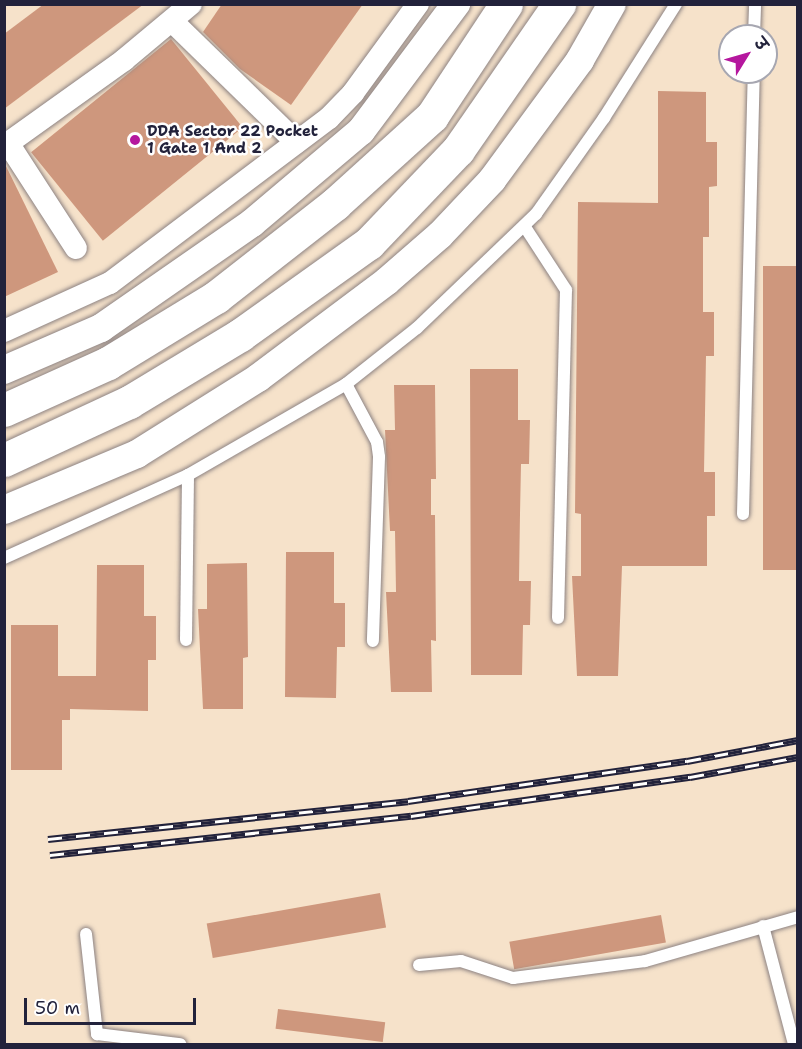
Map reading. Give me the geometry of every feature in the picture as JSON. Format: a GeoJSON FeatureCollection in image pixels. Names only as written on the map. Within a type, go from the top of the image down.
{"type":"FeatureCollection","features":[{"type":"Feature","properties":{"kind":"main road"},"geometry":{"type":"LineString","coordinates":[[4,410],[108,363],[216,297],[335,204],[432,116],[506,4]]}},
{"type":"Feature","properties":{"kind":"main road"},"geometry":{"type":"LineString","coordinates":[[4,460],[129,402],[240,335],[369,243],[458,150],[559,4]]}},
{"type":"Feature","properties":{"kind":"street"},"geometry":{"type":"LineString","coordinates":[[76,248],[6,144],[172,22],[191,4]]}},
{"type":"Feature","properties":{"kind":"street"},"geometry":{"type":"LineString","coordinates":[[4,331],[110,283],[344,105],[418,4]]}},
{"type":"Feature","properties":{"kind":"street"},"geometry":{"type":"LineString","coordinates":[[4,370],[100,328],[252,223],[361,131],[456,4]]}},
{"type":"Feature","properties":{"kind":"street"},"geometry":{"type":"LineString","coordinates":[[4,510],[137,454],[258,378],[387,281],[440,236],[492,180],[580,60],[612,4]]}},
{"type":"Feature","properties":{"kind":"street"},"geometry":{"type":"LineString","coordinates":[[172,22],[296,142]]}},
{"type":"Feature","properties":{"kind":"lane"},"geometry":{"type":"LineString","coordinates":[[4,558],[188,475],[346,384],[431,316],[525,227],[604,118],[676,4]]}},
{"type":"Feature","properties":{"kind":"lane"},"geometry":{"type":"LineString","coordinates":[[754,24],[755,4]]}},
{"type":"Feature","properties":{"kind":"lane"},"geometry":{"type":"LineString","coordinates":[[743,514],[754,84]]}},
{"type":"Feature","properties":{"kind":"lane"},"geometry":{"type":"LineString","coordinates":[[525,227],[560,277],[568,304],[558,618]]}},
{"type":"Feature","properties":{"kind":"lane"},"geometry":{"type":"LineString","coordinates":[[346,384],[378,450],[373,641]]}},
{"type":"Feature","properties":{"kind":"lane"},"geometry":{"type":"LineString","coordinates":[[186,640],[188,475]]}},
{"type":"Feature","properties":{"kind":"lane"},"geometry":{"type":"LineString","coordinates":[[419,965],[460,961],[513,978],[645,961],[798,917]]}},
{"type":"Feature","properties":{"kind":"lane"},"geometry":{"type":"LineString","coordinates":[[763,926],[794,1044]]}},
{"type":"Feature","properties":{"kind":"lane"},"geometry":{"type":"LineString","coordinates":[[86,934],[97,1034],[180,1044]]}},
{"type":"Feature","properties":{"kind":"building"},"geometry":{"type":"Polygon","coordinates":[[[44,4],[144,4],[4,109],[4,34],[44,4]]]}},
{"type":"Feature","properties":{"kind":"building"},"geometry":{"type":"Polygon","coordinates":[[[222,4],[363,4],[291,105],[240,69],[203,32],[222,4]]]}},
{"type":"Feature","properties":{"kind":"building","name":"DDA Sector 22 Pocket 1 Gate 1 And 2"},"geometry":{"type":"Polygon","coordinates":[[[171,39],[243,128],[103,241],[31,152],[171,39]]]}},
{"type":"Feature","properties":{"kind":"building"},"geometry":{"type":"Polygon","coordinates":[[[658,91],[706,92],[706,142],[717,142],[717,186],[709,187],[709,237],[703,237],[703,312],[714,312],[714,356],[706,356],[704,472],[715,472],[715,516],[707,516],[707,566],[622,566],[618,676],[577,676],[572,576],[581,576],[581,514],[575,513],[578,202],[658,203],[658,91]]]}},
{"type":"Feature","properties":{"kind":"building"},"geometry":{"type":"Polygon","coordinates":[[[4,162],[58,272],[4,297],[4,162]]]}},
{"type":"Feature","properties":{"kind":"building"},"geometry":{"type":"Polygon","coordinates":[[[763,266],[798,266],[798,570],[763,570],[763,266]]]}},
{"type":"Feature","properties":{"kind":"building"},"geometry":{"type":"Polygon","coordinates":[[[470,369],[518,369],[518,420],[530,420],[529,464],[521,464],[519,581],[531,581],[530,625],[523,625],[522,675],[471,675],[470,369]]]}},
{"type":"Feature","properties":{"kind":"building"},"geometry":{"type":"Polygon","coordinates":[[[394,385],[435,385],[436,479],[431,479],[431,515],[435,515],[436,641],[431,640],[432,692],[391,692],[386,592],[396,592],[395,531],[390,531],[385,430],[395,430],[394,385]]]}},
{"type":"Feature","properties":{"kind":"building"},"geometry":{"type":"Polygon","coordinates":[[[286,552],[334,552],[334,603],[345,603],[345,647],[337,647],[336,698],[285,697],[286,552]]]}},
{"type":"Feature","properties":{"kind":"building"},"geometry":{"type":"Polygon","coordinates":[[[247,563],[248,657],[243,658],[243,709],[203,709],[198,609],[207,609],[207,564],[247,563]]]}},
{"type":"Feature","properties":{"kind":"building"},"geometry":{"type":"Polygon","coordinates":[[[97,565],[144,565],[144,616],[156,616],[156,660],[148,660],[148,711],[70,709],[70,720],[62,720],[62,770],[11,770],[11,625],[58,625],[58,676],[96,676],[97,565]]]}},
{"type":"Feature","properties":{"kind":"building"},"geometry":{"type":"Polygon","coordinates":[[[380,893],[386,927],[213,958],[207,924],[380,893]]]}},
{"type":"Feature","properties":{"kind":"building"},"geometry":{"type":"Polygon","coordinates":[[[661,915],[666,943],[514,969],[509,942],[661,915]]]}},
{"type":"Feature","properties":{"kind":"building"},"geometry":{"type":"Polygon","coordinates":[[[278,1009],[385,1022],[383,1042],[276,1029],[278,1009]]]}},
{"type":"Feature","properties":{"kind":"railway"},"geometry":{"type":"LineString","coordinates":[[48,839],[408,801],[687,761],[798,740]]}},
{"type":"Feature","properties":{"kind":"railway"},"geometry":{"type":"LineString","coordinates":[[50,855],[411,816],[690,777],[798,757]]}},
{"type":"Feature","properties":{"kind":"place","name":"DDA Sector 22 Pocket 1 Gate 1 And 2"},"geometry":{"type":"Point","coordinates":[135,140]}}]}
